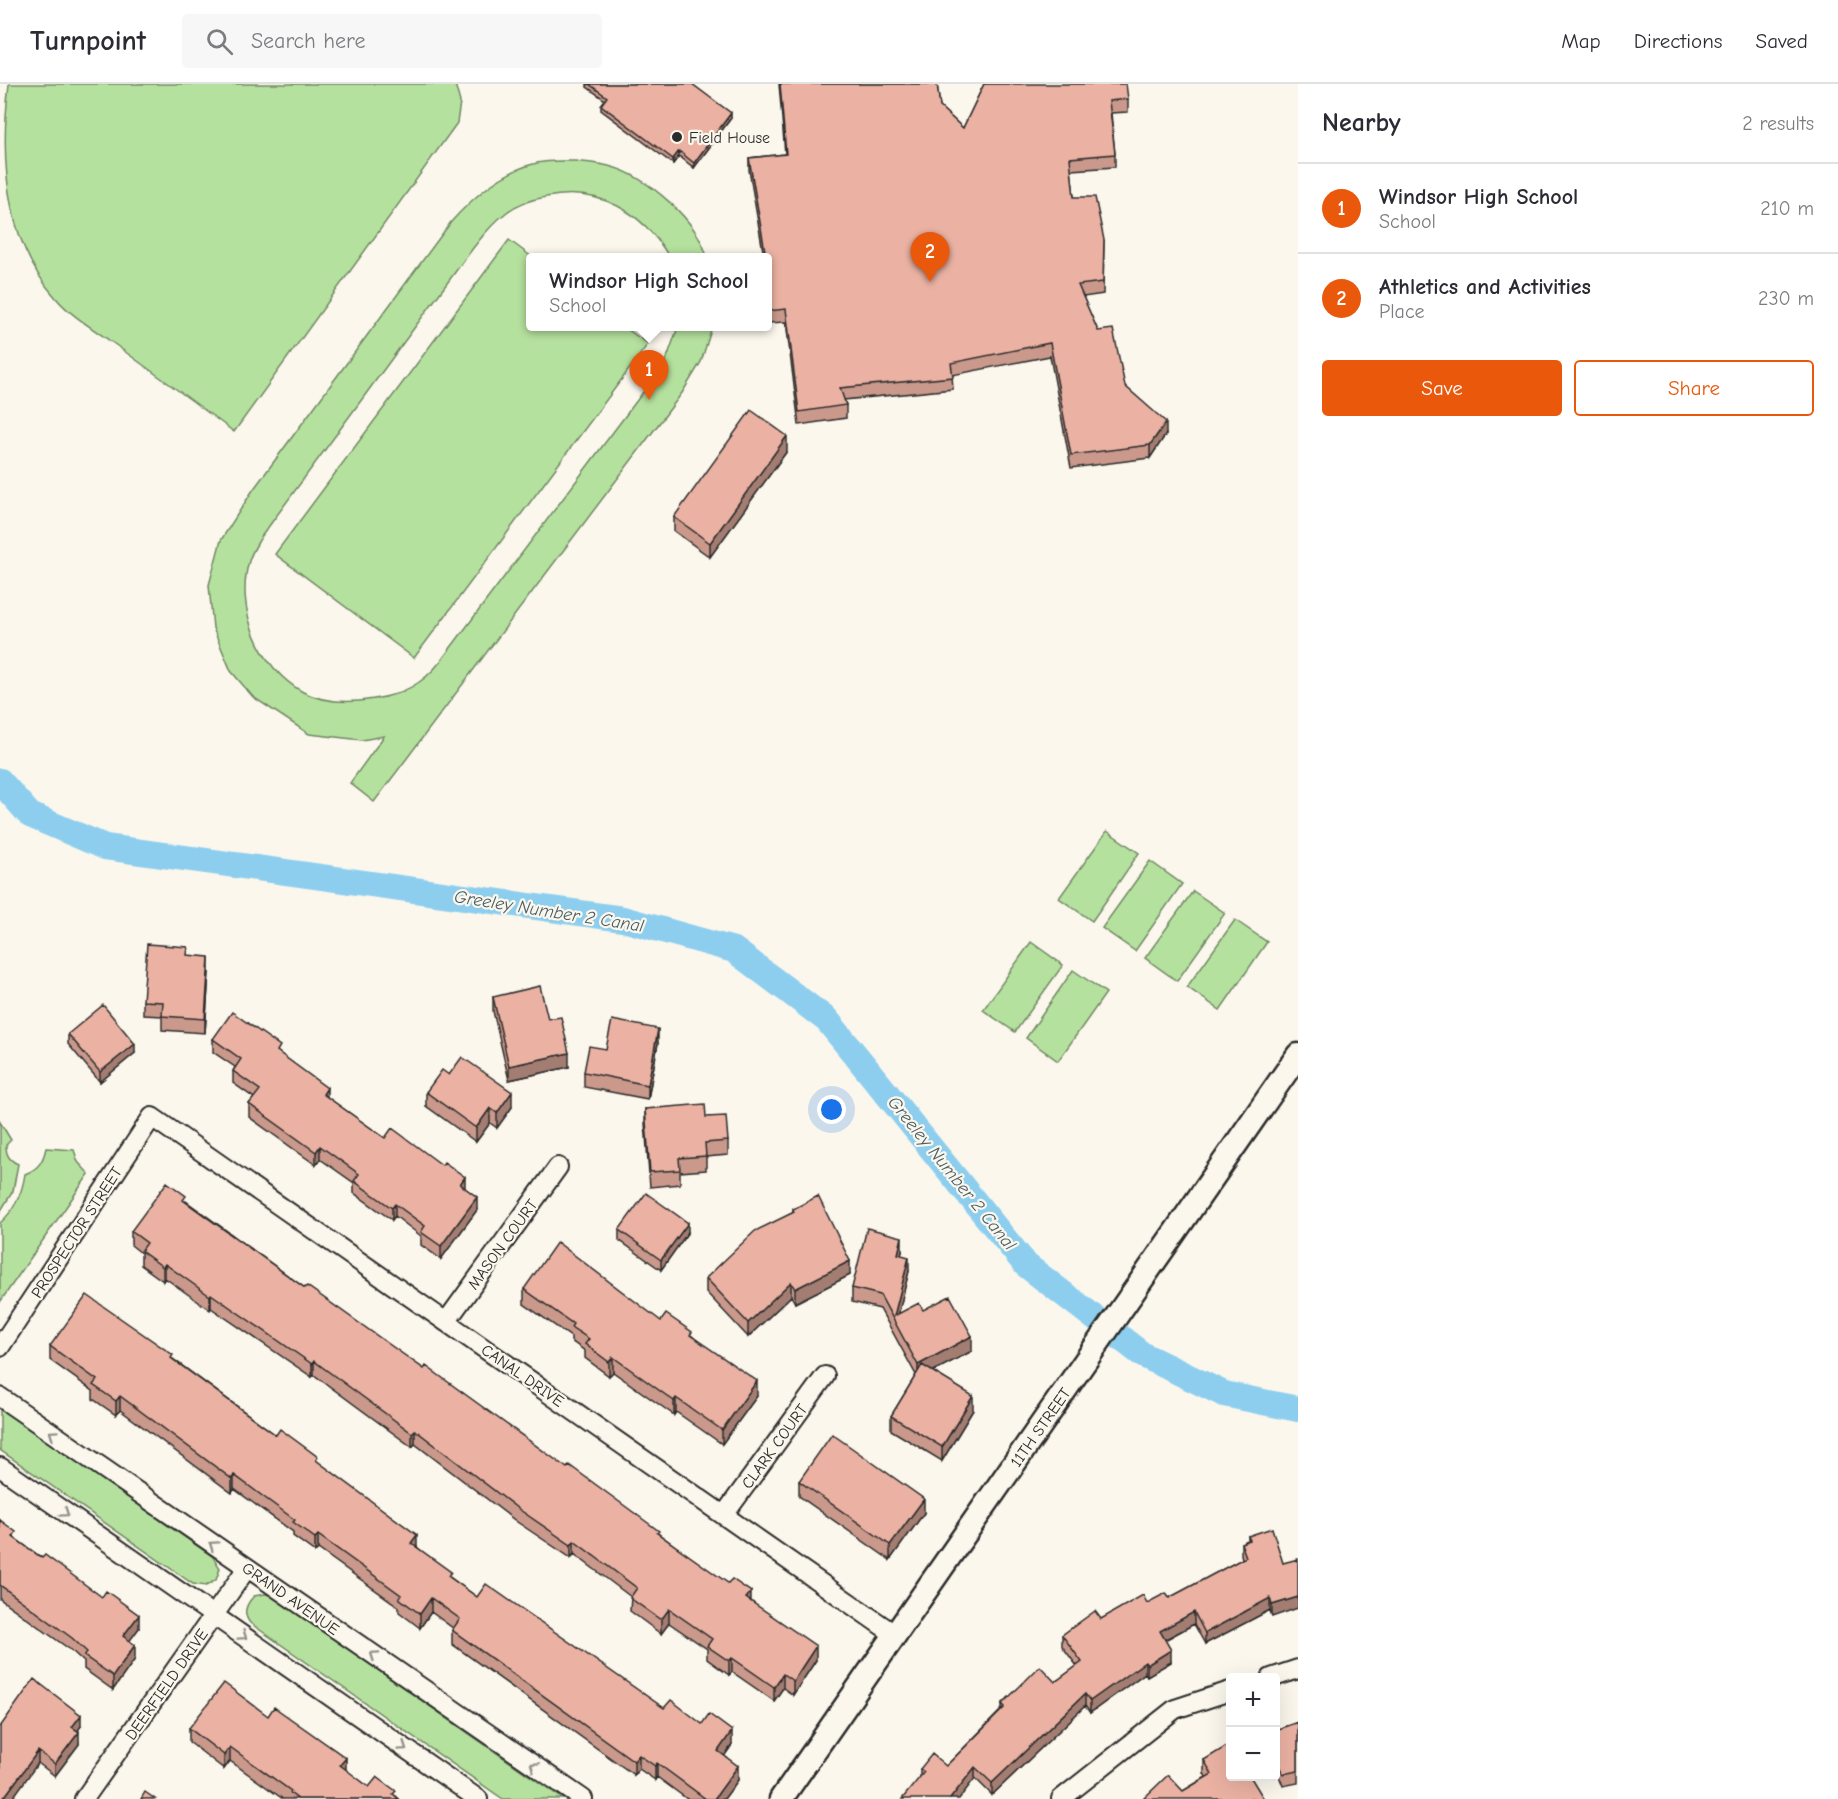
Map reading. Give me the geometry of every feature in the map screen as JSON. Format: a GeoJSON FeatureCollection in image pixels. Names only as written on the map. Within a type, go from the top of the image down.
{"type":"FeatureCollection","features":[{"type":"Feature","properties":{"kind":"street","name":"11TH STREET"},"geometry":{"type":"LineString","coordinates":[[781,1799],[1298,1055]]}},
{"type":"Feature","properties":{"kind":"street","name":"CANAL DRIVE"},"geometry":{"type":"LineString","coordinates":[[152,1117],[894,1634]]}},
{"type":"Feature","properties":{"kind":"street","name":"PROSPECTOR STREET"},"geometry":{"type":"LineString","coordinates":[[0,1347],[152,1117]]}},
{"type":"Feature","properties":{"kind":"street","name":"MASON COURT"},"geometry":{"type":"LineString","coordinates":[[446,1322],[558,1167]]}},
{"type":"Feature","properties":{"kind":"street","name":"CLARK COURT"},"geometry":{"type":"LineString","coordinates":[[724,1515],[825,1376]]}},
{"type":"Feature","properties":{"kind":"street","name":"GRAND AVENUE"},"geometry":{"type":"LineString","coordinates":[[0,1397],[583,1799]]}},
{"type":"Feature","properties":{"kind":"street"},"geometry":{"type":"LineString","coordinates":[[0,1467],[477,1799]]}},
{"type":"Feature","properties":{"kind":"street","name":"DEERFIELD DRIVE"},"geometry":{"type":"LineString","coordinates":[[84,1799],[247,1568]]}},
{"type":"Feature","properties":{"kind":"street"},"geometry":{"type":"LineString","coordinates":[[1280,1674],[1298,1669]]}},
{"type":"Feature","properties":{"kind":"street"},"geometry":{"type":"LineString","coordinates":[[1061,1799],[1175,1709],[1226,1692]]}},
{"type":"Feature","properties":{"kind":"green space"},"geometry":{"type":"Polygon","coordinates":[[[9,84],[455,84],[460,102],[457,123],[234,432],[62,305],[39,275],[25,250],[10,197],[5,140],[9,84]]]}},
{"type":"Feature","properties":{"kind":"green space"},"geometry":{"type":"Polygon","coordinates":[[[556,161],[575,161],[612,167],[640,180],[655,190],[682,215],[702,243],[706,253],[666,253],[646,227],[633,215],[601,199],[584,195],[546,197],[521,204],[511,209],[489,228],[254,549],[245,579],[248,617],[254,635],[274,668],[303,692],[311,696],[338,701],[384,697],[403,691],[419,682],[440,662],[653,379],[667,358],[677,331],[711,331],[701,362],[682,393],[374,802],[350,783],[384,736],[362,740],[309,734],[253,697],[231,671],[213,628],[209,585],[221,540],[253,490],[451,222],[479,194],[500,178],[524,167],[556,161]]]}},
{"type":"Feature","properties":{"kind":"green space"},"geometry":{"type":"Polygon","coordinates":[[[509,240],[527,253],[526,331],[630,331],[648,344],[414,658],[275,554],[509,240]]]}},
{"type":"Feature","properties":{"kind":"green space"},"geometry":{"type":"Polygon","coordinates":[[[1107,831],[1139,853],[1092,921],[1059,898],[1107,831]]]}},
{"type":"Feature","properties":{"kind":"green space"},"geometry":{"type":"Polygon","coordinates":[[[1150,861],[1182,884],[1135,951],[1102,928],[1150,861]]]}},
{"type":"Feature","properties":{"kind":"green space"},"geometry":{"type":"Polygon","coordinates":[[[1193,891],[1225,913],[1177,981],[1145,958],[1193,891]]]}},
{"type":"Feature","properties":{"kind":"green space"},"geometry":{"type":"Polygon","coordinates":[[[1235,920],[1267,942],[1220,1010],[1187,987],[1235,920]]]}},
{"type":"Feature","properties":{"kind":"green space"},"geometry":{"type":"Polygon","coordinates":[[[1031,942],[1063,965],[1015,1032],[983,1010],[1031,942]]]}},
{"type":"Feature","properties":{"kind":"green space"},"geometry":{"type":"Polygon","coordinates":[[[1073,970],[1106,993],[1058,1061],[1026,1038],[1073,970]]]}},
{"type":"Feature","properties":{"kind":"green space"},"geometry":{"type":"Polygon","coordinates":[[[0,1122],[11,1140],[6,1145],[7,1154],[18,1164],[13,1191],[0,1212],[0,1122]]]}},
{"type":"Feature","properties":{"kind":"green space"},"geometry":{"type":"Polygon","coordinates":[[[46,1148],[74,1150],[78,1162],[89,1174],[0,1302],[0,1223],[17,1201],[25,1174],[39,1164],[46,1148]]]}},
{"type":"Feature","properties":{"kind":"green space"},"geometry":{"type":"Polygon","coordinates":[[[0,1408],[213,1557],[220,1568],[216,1580],[206,1586],[193,1584],[0,1450],[0,1408]]]}},
{"type":"Feature","properties":{"kind":"green space"},"geometry":{"type":"Polygon","coordinates":[[[270,1595],[563,1799],[503,1799],[250,1623],[246,1616],[247,1605],[254,1596],[270,1595]]]}},
{"type":"Feature","properties":{"kind":"building","name":"Field House"},"geometry":{"type":"Polygon","coordinates":[[[589,84],[692,84],[731,113],[694,163],[679,151],[673,159],[601,105],[607,97],[589,84]]]}},
{"type":"Feature","properties":{"kind":"building"},"geometry":{"type":"Polygon","coordinates":[[[780,84],[937,84],[940,107],[963,128],[984,84],[1126,84],[1128,99],[1109,101],[1115,154],[1070,158],[1074,197],[1095,197],[1104,240],[1103,282],[1078,285],[1098,331],[1113,329],[1125,386],[1166,422],[1150,445],[1071,455],[1050,343],[951,363],[953,377],[840,388],[846,405],[799,412],[786,309],[772,311],[772,253],[765,253],[749,158],[786,154],[780,84]]]}},
{"type":"Feature","properties":{"kind":"building"},"geometry":{"type":"Polygon","coordinates":[[[751,410],[787,436],[710,543],[674,517],[751,410]]]}},
{"type":"Feature","properties":{"kind":"building"},"geometry":{"type":"Polygon","coordinates":[[[147,944],[188,947],[187,955],[209,957],[205,1019],[162,1016],[163,1002],[143,1001],[147,944]]]}},
{"type":"Feature","properties":{"kind":"building"},"geometry":{"type":"Polygon","coordinates":[[[540,986],[548,1019],[561,1017],[569,1053],[509,1066],[493,997],[540,986]]]}},
{"type":"Feature","properties":{"kind":"building"},"geometry":{"type":"Polygon","coordinates":[[[103,1005],[135,1044],[100,1072],[68,1034],[103,1005]]]}},
{"type":"Feature","properties":{"kind":"building"},"geometry":{"type":"Polygon","coordinates":[[[232,1012],[280,1046],[277,1051],[327,1088],[323,1094],[385,1138],[392,1128],[442,1165],[444,1162],[465,1177],[460,1184],[477,1197],[441,1246],[421,1232],[425,1226],[395,1204],[392,1208],[354,1181],[359,1174],[320,1146],[316,1152],[249,1104],[260,1090],[233,1071],[241,1059],[213,1039],[232,1012]]]}},
{"type":"Feature","properties":{"kind":"building"},"geometry":{"type":"Polygon","coordinates":[[[612,1020],[658,1029],[648,1085],[584,1072],[589,1046],[606,1049],[612,1020]]]}},
{"type":"Feature","properties":{"kind":"building"},"geometry":{"type":"Polygon","coordinates":[[[462,1057],[512,1092],[497,1113],[490,1108],[476,1128],[426,1092],[442,1070],[449,1075],[462,1057]]]}},
{"type":"Feature","properties":{"kind":"building"},"geometry":{"type":"Polygon","coordinates":[[[705,1104],[706,1117],[726,1116],[728,1141],[705,1143],[706,1156],[679,1158],[680,1170],[650,1172],[645,1109],[705,1104]]]}},
{"type":"Feature","properties":{"kind":"building"},"geometry":{"type":"Polygon","coordinates":[[[167,1182],[186,1196],[183,1200],[305,1288],[307,1286],[424,1369],[426,1366],[567,1468],[569,1465],[659,1531],[657,1533],[728,1583],[732,1579],[751,1592],[746,1598],[816,1646],[793,1681],[783,1674],[774,1687],[732,1658],[729,1661],[707,1646],[712,1639],[669,1609],[661,1620],[630,1598],[637,1588],[574,1541],[571,1545],[517,1508],[415,1430],[412,1433],[314,1361],[312,1364],[211,1294],[210,1296],[165,1264],[163,1267],[141,1251],[147,1243],[131,1231],[167,1182]]]}},
{"type":"Feature","properties":{"kind":"building"},"geometry":{"type":"Polygon","coordinates":[[[646,1193],[688,1223],[661,1260],[619,1230],[646,1193]]]}},
{"type":"Feature","properties":{"kind":"building"},"geometry":{"type":"Polygon","coordinates":[[[818,1196],[850,1261],[795,1289],[791,1282],[748,1323],[706,1278],[755,1231],[794,1212],[793,1209],[818,1196]]]}},
{"type":"Feature","properties":{"kind":"building"},"geometry":{"type":"Polygon","coordinates":[[[867,1228],[902,1237],[898,1254],[909,1257],[894,1316],[919,1303],[923,1310],[950,1296],[972,1336],[918,1365],[880,1295],[852,1288],[867,1228]]]}},
{"type":"Feature","properties":{"kind":"building"},"geometry":{"type":"Polygon","coordinates":[[[557,1242],[661,1321],[666,1314],[692,1332],[690,1335],[757,1381],[722,1430],[676,1398],[674,1401],[613,1357],[609,1362],[585,1344],[589,1339],[571,1327],[573,1324],[524,1289],[557,1242]]]}},
{"type":"Feature","properties":{"kind":"building"},"geometry":{"type":"Polygon","coordinates":[[[87,1295],[173,1355],[171,1358],[276,1435],[280,1429],[318,1457],[316,1460],[417,1535],[411,1543],[451,1572],[448,1576],[477,1597],[486,1584],[664,1708],[671,1700],[702,1724],[709,1714],[732,1731],[718,1751],[738,1766],[714,1799],[706,1799],[657,1763],[655,1766],[639,1755],[634,1761],[452,1630],[460,1619],[431,1598],[420,1614],[399,1598],[401,1595],[318,1535],[315,1538],[293,1522],[295,1520],[234,1475],[232,1479],[120,1396],[116,1401],[93,1385],[97,1380],[50,1346],[87,1295]]]}},
{"type":"Feature","properties":{"kind":"building"},"geometry":{"type":"Polygon","coordinates":[[[922,1365],[973,1396],[942,1447],[891,1416],[922,1365]]]}},
{"type":"Feature","properties":{"kind":"building"},"geometry":{"type":"Polygon","coordinates":[[[832,1434],[924,1499],[890,1545],[799,1481],[832,1434]]]}},
{"type":"Feature","properties":{"kind":"building"},"geometry":{"type":"Polygon","coordinates":[[[0,1520],[16,1532],[13,1537],[42,1558],[45,1555],[102,1597],[106,1591],[139,1615],[123,1636],[135,1645],[113,1676],[84,1656],[87,1652],[72,1638],[0,1585],[0,1520]]]}},
{"type":"Feature","properties":{"kind":"building"},"geometry":{"type":"Polygon","coordinates":[[[1272,1528],[1283,1563],[1298,1559],[1298,1597],[1272,1605],[1270,1598],[1205,1633],[1194,1612],[1160,1631],[1171,1650],[1147,1665],[1145,1662],[1090,1701],[1085,1694],[992,1783],[975,1767],[950,1799],[902,1799],[924,1772],[920,1769],[932,1754],[946,1766],[1005,1707],[1002,1704],[1040,1666],[1055,1682],[1082,1662],[1062,1635],[1095,1611],[1101,1619],[1143,1595],[1147,1603],[1166,1593],[1169,1598],[1246,1557],[1241,1543],[1250,1540],[1248,1536],[1272,1528]]]}},
{"type":"Feature","properties":{"kind":"building"},"geometry":{"type":"Polygon","coordinates":[[[34,1679],[81,1715],[72,1727],[79,1732],[55,1764],[38,1751],[3,1799],[0,1799],[0,1727],[34,1679]]]}},
{"type":"Feature","properties":{"kind":"building"},"geometry":{"type":"Polygon","coordinates":[[[224,1683],[268,1716],[274,1707],[346,1758],[340,1765],[369,1787],[377,1777],[396,1791],[393,1794],[399,1799],[298,1799],[290,1793],[291,1791],[230,1747],[224,1755],[189,1728],[224,1683]]]}},
{"type":"Feature","properties":{"kind":"building"},"geometry":{"type":"Polygon","coordinates":[[[1298,1722],[1298,1771],[1283,1774],[1280,1766],[1280,1728],[1298,1722]]]}},
{"type":"Feature","properties":{"kind":"building"},"geometry":{"type":"Polygon","coordinates":[[[1226,1746],[1226,1781],[1253,1781],[1264,1799],[1143,1799],[1168,1775],[1183,1791],[1212,1774],[1204,1760],[1226,1746]]]}},
{"type":"Feature","properties":{"kind":"building"},"geometry":{"type":"Polygon","coordinates":[[[145,1792],[155,1799],[141,1799],[145,1792]]]}},
{"type":"Feature","properties":{"kind":"waterway","name":"Greeley Number 2 Canal"},"geometry":{"type":"LineString","coordinates":[[0,781],[30,815],[105,847],[623,919],[734,950],[827,1020],[1026,1265],[1143,1355],[1224,1394],[1298,1409]]}},
{"type":"Feature","properties":{"kind":"place","name":"Field House"},"geometry":{"type":"Point","coordinates":[677,137]}},
{"type":"Feature","properties":{"kind":"place","name":"Athletics and Activities"},"geometry":{"type":"Point","coordinates":[930,282]}},
{"type":"Feature","properties":{"kind":"place","name":"Windsor High School"},"geometry":{"type":"Point","coordinates":[649,400]}}]}
